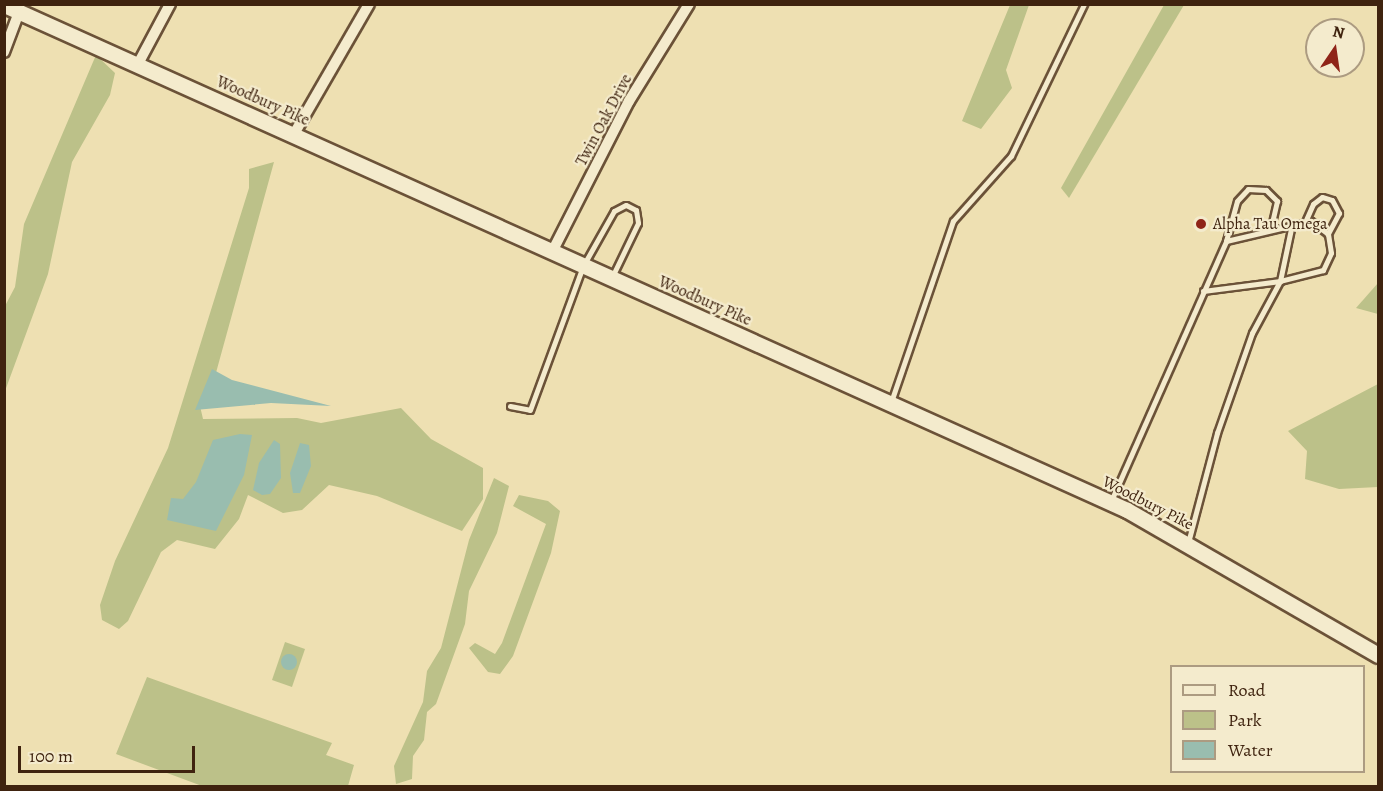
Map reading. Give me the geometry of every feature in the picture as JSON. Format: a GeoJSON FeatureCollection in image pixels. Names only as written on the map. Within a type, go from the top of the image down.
{"type":"FeatureCollection","features":[{"type":"Feature","properties":{"kind":"street"},"geometry":{"type":"LineString","coordinates":[[138,64],[170,4]]}},
{"type":"Feature","properties":{"kind":"street"},"geometry":{"type":"LineString","coordinates":[[294,134],[369,4]]}},
{"type":"Feature","properties":{"kind":"street","name":"Twin Oak Drive"},"geometry":{"type":"LineString","coordinates":[[552,252],[629,101],[689,4]]}},
{"type":"Feature","properties":{"kind":"street","name":"Woodbury Pike"},"geometry":{"type":"LineString","coordinates":[[4,5],[1110,502],[1188,543],[1378,655]]}},
{"type":"Feature","properties":{"kind":"street"},"geometry":{"type":"LineString","coordinates":[[4,52],[19,12]]}},
{"type":"Feature","properties":{"kind":"lane"},"geometry":{"type":"LineString","coordinates":[[890,404],[953,221],[1011,156],[1084,4]]}},
{"type":"Feature","properties":{"kind":"lane"},"geometry":{"type":"LineString","coordinates":[[1110,502],[1226,241],[1237,201],[1248,189],[1266,190],[1277,201],[1271,228]]}},
{"type":"Feature","properties":{"kind":"lane"},"geometry":{"type":"LineString","coordinates":[[1203,291],[1280,281],[1323,270],[1331,253],[1328,234],[1339,213],[1332,200],[1322,197],[1313,204],[1305,222]]}},
{"type":"Feature","properties":{"kind":"lane"},"geometry":{"type":"LineString","coordinates":[[510,406],[530,410],[583,266],[614,211],[631,207],[638,223],[612,279]]}},
{"type":"Feature","properties":{"kind":"lane"},"geometry":{"type":"LineString","coordinates":[[1226,241],[1271,228],[1305,222],[1328,234]]}},
{"type":"Feature","properties":{"kind":"lane"},"geometry":{"type":"LineString","coordinates":[[1188,543],[1221,422],[1252,333],[1280,281],[1293,224]]}},
{"type":"Feature","properties":{"kind":"green space"},"geometry":{"type":"Polygon","coordinates":[[[1010,5],[1029,5],[1006,70],[1012,88],[981,129],[962,121],[1010,5]]]}},
{"type":"Feature","properties":{"kind":"green space"},"geometry":{"type":"Polygon","coordinates":[[[1164,5],[1184,5],[1069,198],[1061,188],[1164,5]]]}},
{"type":"Feature","properties":{"kind":"green space"},"geometry":{"type":"Polygon","coordinates":[[[96,55],[115,73],[110,95],[72,162],[48,274],[5,391],[5,306],[15,287],[24,224],[96,55]]]}},
{"type":"Feature","properties":{"kind":"green space"},"geometry":{"type":"Polygon","coordinates":[[[274,162],[214,380],[200,406],[203,419],[297,418],[321,423],[401,408],[431,439],[483,468],[483,499],[462,531],[377,496],[329,485],[302,510],[283,513],[248,495],[239,519],[215,549],[177,540],[161,552],[128,621],[119,629],[102,620],[100,605],[115,561],[168,448],[249,188],[249,169],[274,162]]]}},
{"type":"Feature","properties":{"kind":"green space"},"geometry":{"type":"Polygon","coordinates":[[[1378,283],[1378,314],[1356,308],[1378,283]]]}},
{"type":"Feature","properties":{"kind":"green space"},"geometry":{"type":"Polygon","coordinates":[[[1378,384],[1378,487],[1339,489],[1305,479],[1307,451],[1288,431],[1378,384]]]}},
{"type":"Feature","properties":{"kind":"green space"},"geometry":{"type":"Polygon","coordinates":[[[494,478],[509,486],[497,533],[469,591],[465,624],[436,704],[427,712],[424,740],[413,756],[412,779],[396,784],[394,766],[423,702],[427,671],[441,648],[469,540],[494,478]]]}},
{"type":"Feature","properties":{"kind":"green space"},"geometry":{"type":"Polygon","coordinates":[[[519,495],[548,501],[560,511],[551,553],[513,656],[500,674],[488,672],[469,648],[475,643],[495,654],[502,643],[546,524],[513,506],[519,495]]]}},
{"type":"Feature","properties":{"kind":"green space"},"geometry":{"type":"Polygon","coordinates":[[[285,642],[305,649],[292,687],[272,680],[285,642]]]}},
{"type":"Feature","properties":{"kind":"green space"},"geometry":{"type":"Polygon","coordinates":[[[147,677],[332,743],[326,755],[354,765],[348,786],[202,786],[116,754],[147,677]]]}},
{"type":"Feature","properties":{"kind":"water"},"geometry":{"type":"Polygon","coordinates":[[[212,369],[232,380],[331,406],[271,403],[195,410],[212,369]]]}},
{"type":"Feature","properties":{"kind":"water"},"geometry":{"type":"Polygon","coordinates":[[[240,434],[252,435],[244,475],[216,531],[167,520],[171,498],[183,499],[196,482],[213,440],[240,434]]]}},
{"type":"Feature","properties":{"kind":"water"},"geometry":{"type":"Polygon","coordinates":[[[274,440],[280,444],[281,478],[270,494],[262,495],[253,490],[259,463],[274,440]]]}},
{"type":"Feature","properties":{"kind":"water"},"geometry":{"type":"Polygon","coordinates":[[[300,443],[309,445],[311,466],[300,493],[293,493],[290,473],[300,443]]]}},
{"type":"Feature","properties":{"kind":"water"},"geometry":{"type":"Polygon","coordinates":[[[289,654],[295,656],[297,662],[295,668],[289,670],[283,668],[281,662],[283,656],[289,654]]]}},
{"type":"Feature","properties":{"kind":"place","name":"Alpha Tau Omega"},"geometry":{"type":"Point","coordinates":[1201,224]}}]}
